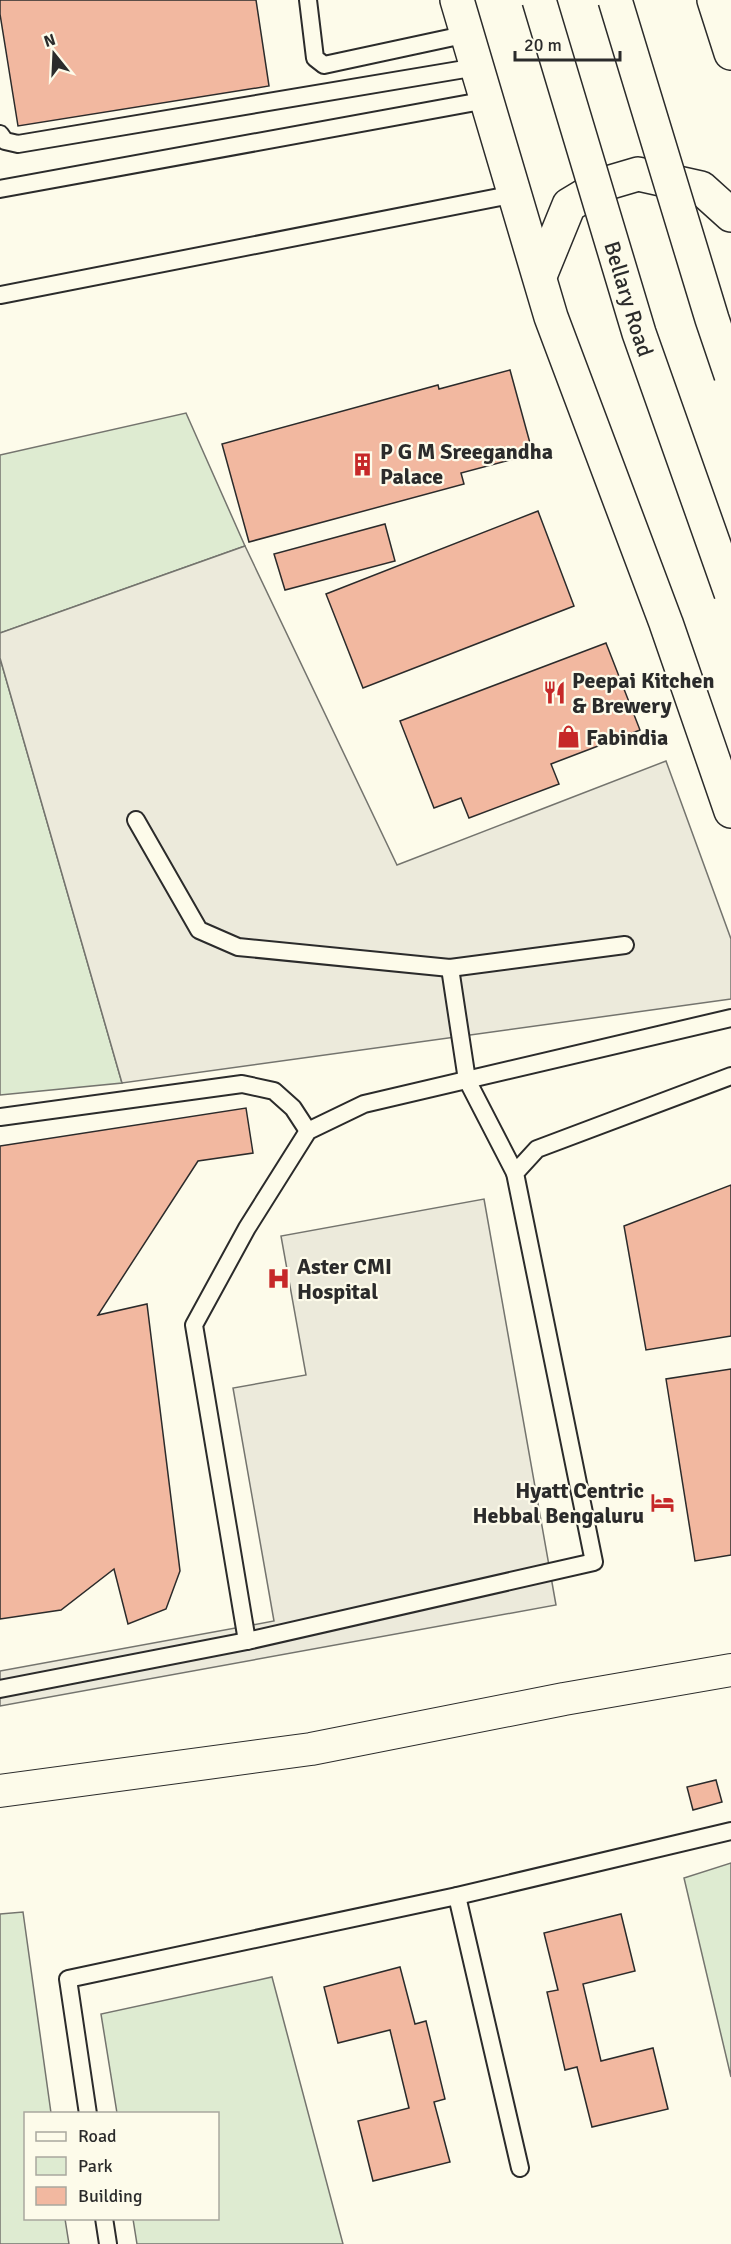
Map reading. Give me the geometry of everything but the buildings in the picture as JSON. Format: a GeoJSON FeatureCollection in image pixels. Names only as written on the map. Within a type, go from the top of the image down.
{"type":"FeatureCollection","features":[{"type":"Feature","properties":{"kind":"highway"},"geometry":{"type":"LineString","coordinates":[[457,0],[551,316],[666,623],[731,811]]}},
{"type":"Feature","properties":{"kind":"highway","name":"Bellary Road"},"geometry":{"type":"LineString","coordinates":[[539,0],[639,333],[731,593]]}},
{"type":"Feature","properties":{"kind":"highway"},"geometry":{"type":"LineString","coordinates":[[615,0],[711,319],[731,375]]}},
{"type":"Feature","properties":{"kind":"highway"},"geometry":{"type":"LineString","coordinates":[[714,0],[731,53]]}},
{"type":"Feature","properties":{"kind":"highway"},"geometry":{"type":"LineString","coordinates":[[540,276],[569,205],[604,184],[638,174],[701,188],[731,215]]}},
{"type":"Feature","properties":{"kind":"street"},"geometry":{"type":"LineString","coordinates":[[0,1791],[311,1749],[564,1699],[731,1670]]}},
{"type":"Feature","properties":{"kind":"lane"},"geometry":{"type":"LineString","coordinates":[[308,0],[315,58],[324,65],[468,34]]}},
{"type":"Feature","properties":{"kind":"lane"},"geometry":{"type":"LineString","coordinates":[[0,134],[5,141],[18,144],[477,67]]}},
{"type":"Feature","properties":{"kind":"lane"},"geometry":{"type":"LineString","coordinates":[[0,189],[487,100]]}},
{"type":"Feature","properties":{"kind":"lane"},"geometry":{"type":"LineString","coordinates":[[1,296],[514,194]]}},
{"type":"Feature","properties":{"kind":"lane"},"geometry":{"type":"LineString","coordinates":[[136,820],[199,930],[238,947],[450,968],[625,945]]}},
{"type":"Feature","properties":{"kind":"lane"},"geometry":{"type":"LineString","coordinates":[[0,1689],[247,1641],[594,1562],[515,1173],[467,1080],[450,968]]}},
{"type":"Feature","properties":{"kind":"lane"},"geometry":{"type":"LineString","coordinates":[[247,1641],[194,1325],[247,1228],[308,1131],[364,1104],[731,1018]]}},
{"type":"Feature","properties":{"kind":"lane"},"geometry":{"type":"LineString","coordinates":[[515,1173],[537,1149],[731,1076]]}},
{"type":"Feature","properties":{"kind":"lane"},"geometry":{"type":"LineString","coordinates":[[0,1117],[242,1084],[274,1091],[293,1108],[308,1131]]}},
{"type":"Feature","properties":{"kind":"lane"},"geometry":{"type":"LineString","coordinates":[[88,2112],[68,1978],[458,1896],[731,1831]]}},
{"type":"Feature","properties":{"kind":"lane"},"geometry":{"type":"LineString","coordinates":[[458,1896],[520,2168]]}},
{"type":"Feature","properties":{"kind":"lane"},"geometry":{"type":"LineString","coordinates":[[104,2220],[108,2244]]}},
{"type":"Feature","properties":{"kind":"green space"},"geometry":{"type":"Polygon","coordinates":[[[186,413],[245,546],[0,633],[0,455],[186,413]]]}},
{"type":"Feature","properties":{"kind":"green space"},"geometry":{"type":"Polygon","coordinates":[[[0,658],[122,1083],[0,1095],[0,658]]]}},
{"type":"Feature","properties":{"kind":"green space"},"geometry":{"type":"Polygon","coordinates":[[[731,1863],[731,2077],[684,1878],[731,1863]]]}},
{"type":"Feature","properties":{"kind":"green space"},"geometry":{"type":"Polygon","coordinates":[[[23,1912],[51,2112],[24,2112],[24,2220],[65,2220],[69,2244],[0,2244],[0,1914],[23,1912]]]}},
{"type":"Feature","properties":{"kind":"green space"},"geometry":{"type":"Polygon","coordinates":[[[272,1977],[343,2244],[137,2244],[133,2220],[219,2220],[219,2112],[117,2112],[101,2014],[272,1977]]]}},
{"type":"Feature","properties":{"kind":"shaded area"},"geometry":{"type":"Polygon","coordinates":[[[245,546],[397,865],[666,761],[731,939],[731,999],[122,1083],[0,658],[0,633],[245,546]]]}},
{"type":"Feature","properties":{"kind":"shaded area"},"geometry":{"type":"Polygon","coordinates":[[[484,1199],[556,1605],[0,1706],[0,1671],[274,1621],[233,1388],[306,1375],[281,1236],[484,1199]]]}},
{"type":"Feature","properties":{"kind":"place","name":"P G M Sreegandha Palace"},"geometry":{"type":"Point","coordinates":[362,464]}},
{"type":"Feature","properties":{"kind":"place","name":"Peepai Kitchen & Brewery"},"geometry":{"type":"Point","coordinates":[554,693]}},
{"type":"Feature","properties":{"kind":"place","name":"Fabindia"},"geometry":{"type":"Point","coordinates":[568,737]}},
{"type":"Feature","properties":{"kind":"place","name":"Aster CMI Hospital"},"geometry":{"type":"Point","coordinates":[279,1279]}},
{"type":"Feature","properties":{"kind":"place","name":"Hyatt Centric Hebbal Bengaluru"},"geometry":{"type":"Point","coordinates":[662,1503]}}]}
